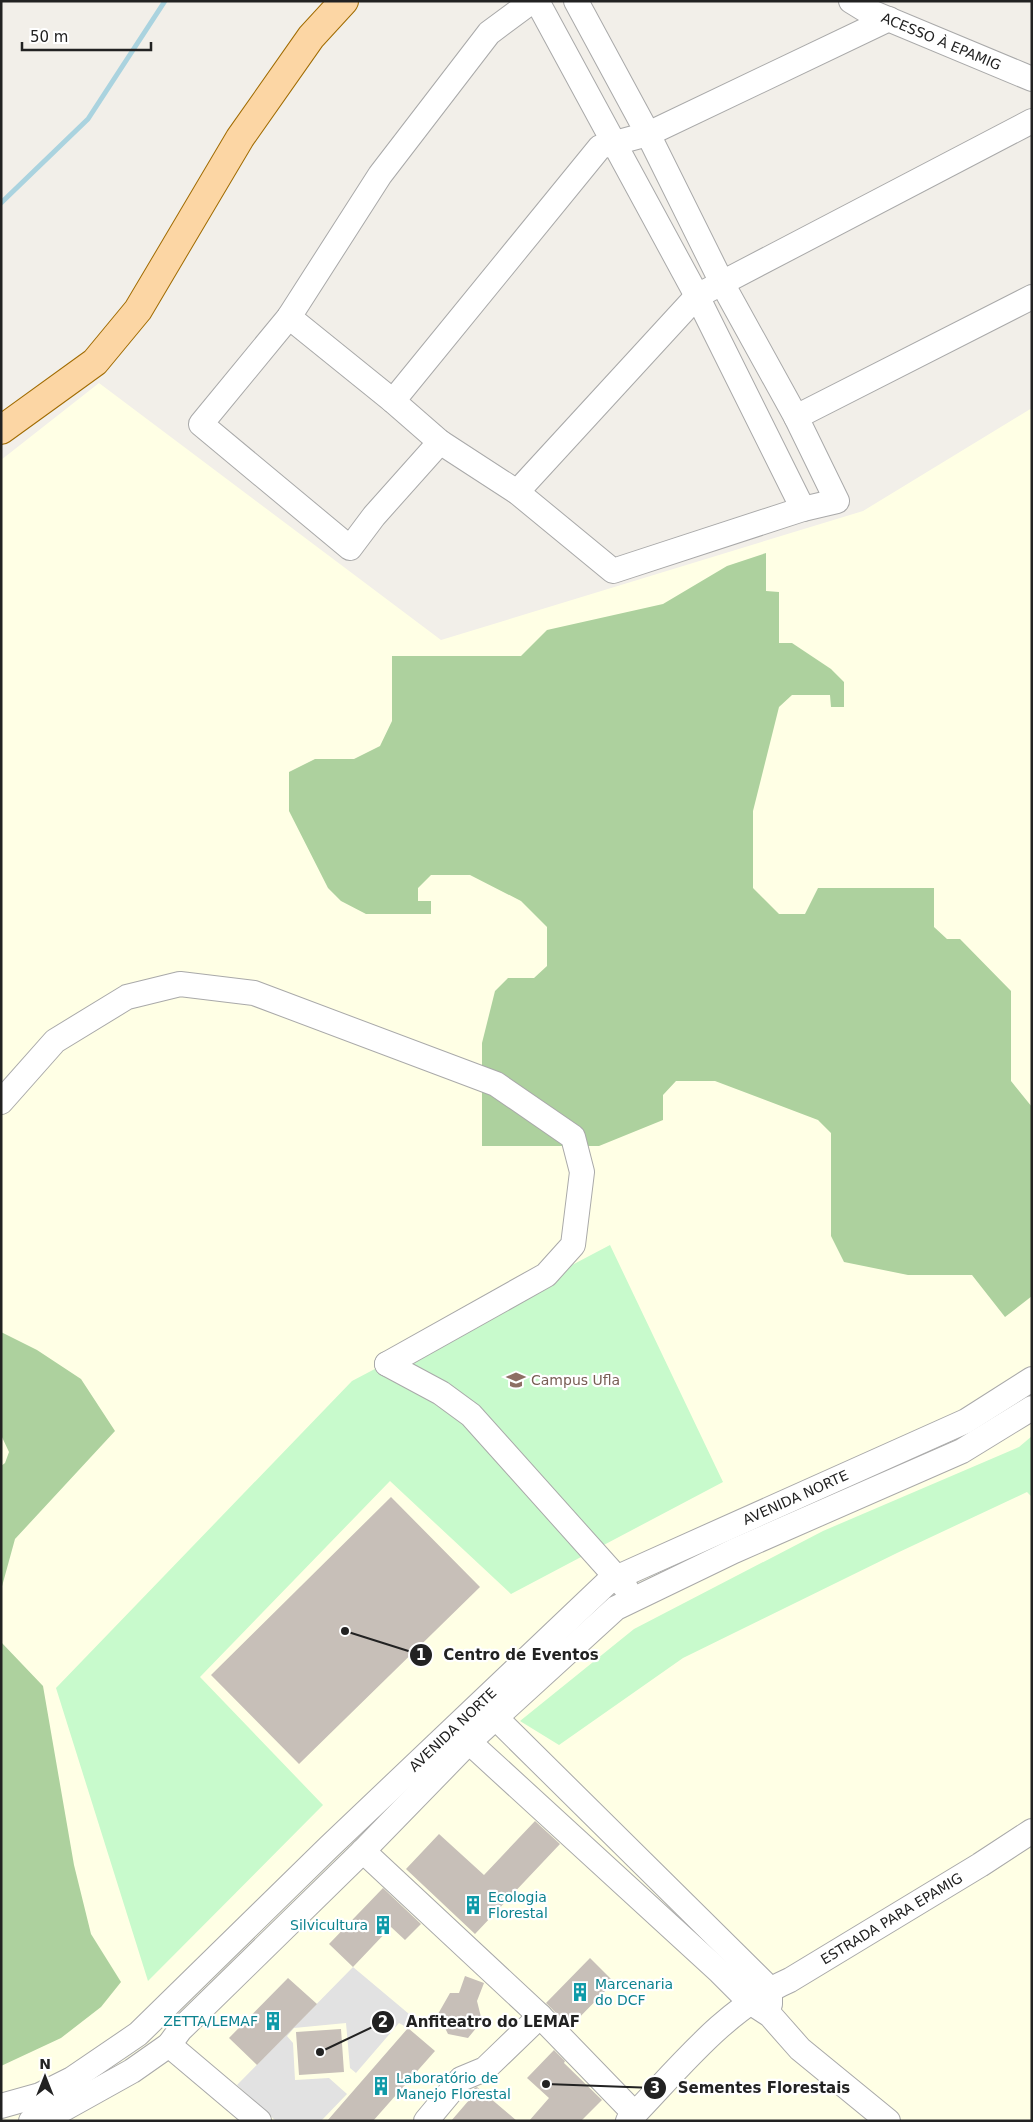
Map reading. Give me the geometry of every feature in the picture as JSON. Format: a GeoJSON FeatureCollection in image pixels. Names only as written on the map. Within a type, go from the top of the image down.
{"type":"FeatureCollection","features":[{"type":"Feature","properties":{"kind":"main road"},"geometry":{"type":"LineString","coordinates":[[1,430],[95,362],[138,310],[240,138],[311,37],[344,1]]}},
{"type":"Feature","properties":{"kind":"street"},"geometry":{"type":"LineString","coordinates":[[440,442],[374,516],[350,548],[201,424],[289,317],[380,175],[489,33],[532,1]]}},
{"type":"Feature","properties":{"kind":"street"},"geometry":{"type":"LineString","coordinates":[[537,1],[616,143],[697,296],[803,509]]}},
{"type":"Feature","properties":{"kind":"street"},"geometry":{"type":"LineString","coordinates":[[289,317],[393,401],[440,442],[517,492],[613,571],[803,509],[837,500],[796,417],[722,283],[648,134],[576,1]]}},
{"type":"Feature","properties":{"kind":"street","name":"ACESSO À EPAMIG"},"geometry":{"type":"LineString","coordinates":[[851,1],[1032,79]]}},
{"type":"Feature","properties":{"kind":"street"},"geometry":{"type":"LineString","coordinates":[[393,401],[600,147],[648,134],[889,19]]}},
{"type":"Feature","properties":{"kind":"street"},"geometry":{"type":"LineString","coordinates":[[517,492],[697,296],[1032,121]]}},
{"type":"Feature","properties":{"kind":"street"},"geometry":{"type":"LineString","coordinates":[[796,417],[1032,297]]}},
{"type":"Feature","properties":{"kind":"street"},"geometry":{"type":"LineString","coordinates":[[1,1102],[55,1041],[127,997],[180,984],[254,993],[496,1084],[573,1137],[582,1172],[573,1245],[546,1275],[387,1364],[441,1393],[471,1415],[636,1598]]}},
{"type":"Feature","properties":{"kind":"street","name":"AVENIDA NORTE"},"geometry":{"type":"LineString","coordinates":[[1,2106],[40,2095],[72,2079],[138,2034],[157,2017],[173,1998],[269,1908],[329,1847],[609,1580],[966,1421],[1032,1380]]}},
{"type":"Feature","properties":{"kind":"street","name":"AVENIDA NORTE"},"geometry":{"type":"LineString","coordinates":[[31,2121],[70,2105],[132,2071],[168,2043],[363,1851],[469,1742],[616,1608],[734,1551],[962,1451],[1032,1408]]}},
{"type":"Feature","properties":{"kind":"street"},"geometry":{"type":"LineString","coordinates":[[495,1717],[770,1989],[770,2016]]}},
{"type":"Feature","properties":{"kind":"street"},"geometry":{"type":"LineString","coordinates":[[469,1742],[720,1972],[750,2002],[770,2016],[800,2049],[888,2121]]}},
{"type":"Feature","properties":{"kind":"street","name":"ESTRADA PARA EPAMIG"},"geometry":{"type":"LineString","coordinates":[[631,2117],[718,2028],[750,2002],[770,1989],[790,1980],[980,1865],[1032,1831]]}},
{"type":"Feature","properties":{"kind":"street"},"geometry":{"type":"LineString","coordinates":[[602,1864],[621,1843]]}},
{"type":"Feature","properties":{"kind":"street"},"geometry":{"type":"LineString","coordinates":[[363,1851],[540,2016],[631,2117]]}},
{"type":"Feature","properties":{"kind":"street"},"geometry":{"type":"LineString","coordinates":[[426,2121],[461,2079],[486,2069],[540,2016]]}},
{"type":"Feature","properties":{"kind":"street"},"geometry":{"type":"LineString","coordinates":[[157,2017],[172,2020],[168,2043]]}},
{"type":"Feature","properties":{"kind":"street"},"geometry":{"type":"LineString","coordinates":[[138,2034],[142,2048],[168,2043]]}},
{"type":"Feature","properties":{"kind":"street"},"geometry":{"type":"LineString","coordinates":[[168,2043],[259,2121]]}},
{"type":"Feature","properties":{"kind":"shaded area","name":"Campus Ufla"},"geometry":{"type":"Polygon","coordinates":[[[99,383],[441,640],[863,511],[1032,408],[1032,2121],[1,2121],[1,460],[99,383]]]}},
{"type":"Feature","properties":{"kind":"shaded area"},"geometry":{"type":"Polygon","coordinates":[[[353,1967],[415,2019],[408,2028],[399,2023],[356,2073],[350,2068],[346,2023],[294,2028],[287,2036],[293,2043],[295,2080],[329,2078],[347,2094],[321,2121],[276,2121],[237,2085],[353,1967]]]}},
{"type":"Feature","properties":{"kind":"green space"},"geometry":{"type":"Polygon","coordinates":[[[766,553],[766,591],[779,592],[779,643],[792,643],[831,669],[844,682],[844,707],[831,707],[830,695],[792,695],[779,707],[753,811],[753,888],[779,914],[805,914],[818,888],[934,888],[934,927],[947,939],[960,939],[1011,991],[1011,1081],[1032,1107],[1032,1296],[1005,1317],[972,1275],[908,1275],[844,1262],[831,1236],[831,1133],[818,1120],[715,1081],[676,1081],[663,1095],[663,1120],[599,1146],[482,1146],[482,1043],[495,991],[508,978],[534,978],[547,966],[547,927],[521,901],[470,875],[431,875],[418,888],[418,901],[431,901],[431,914],[366,914],[341,901],[328,888],[289,811],[289,772],[315,759],[354,759],[380,746],[392,721],[392,656],[521,656],[547,630],[663,604],[727,566],[766,553]]]}},
{"type":"Feature","properties":{"kind":"green space"},"geometry":{"type":"Polygon","coordinates":[[[610,1245],[723,1482],[511,1594],[390,1481],[200,1677],[323,1805],[148,1981],[56,1688],[352,1381],[610,1245]]]}},
{"type":"Feature","properties":{"kind":"green space"},"geometry":{"type":"Polygon","coordinates":[[[1,1332],[37,1350],[81,1379],[115,1431],[15,1539],[1,1590],[1,1466],[5,1463],[9,1452],[1,1435],[1,1332]]]}},
{"type":"Feature","properties":{"kind":"green space"},"geometry":{"type":"Polygon","coordinates":[[[1032,1436],[1032,1497],[1027,1492],[897,1553],[683,1658],[559,1745],[520,1721],[634,1629],[823,1531],[1019,1447],[1032,1436]]]}},
{"type":"Feature","properties":{"kind":"green space"},"geometry":{"type":"Polygon","coordinates":[[[1,1642],[43,1686],[74,1865],[91,1934],[121,1982],[101,2007],[61,2038],[1,2066],[1,1642]]]}},
{"type":"Feature","properties":{"kind":"building"},"geometry":{"type":"Polygon","coordinates":[[[391,1497],[480,1587],[299,1764],[211,1675],[391,1497]]]}},
{"type":"Feature","properties":{"kind":"building","name":"Ecologia Florestal"},"geometry":{"type":"Polygon","coordinates":[[[535,1821],[560,1844],[475,1934],[406,1869],[439,1834],[484,1875],[535,1821]]]}},
{"type":"Feature","properties":{"kind":"building","name":"Silvicultura"},"geometry":{"type":"Polygon","coordinates":[[[383,1888],[421,1924],[405,1940],[391,1927],[353,1967],[329,1944],[383,1888]]]}},
{"type":"Feature","properties":{"kind":"building","name":"Marcenaria do DCF"},"geometry":{"type":"Polygon","coordinates":[[[590,1958],[614,1982],[570,2027],[546,2003],[590,1958]]]}},
{"type":"Feature","properties":{"kind":"building"},"geometry":{"type":"Polygon","coordinates":[[[465,1976],[484,1983],[477,2001],[482,2021],[468,2038],[448,2034],[438,2014],[450,1993],[459,1993],[465,1976]]]}},
{"type":"Feature","properties":{"kind":"building","name":"ZETTA/LEMAF"},"geometry":{"type":"Polygon","coordinates":[[[288,1978],[317,2004],[257,2065],[229,2038],[288,1978]]]}},
{"type":"Feature","properties":{"kind":"building","name":"Laboratório de Manejo Florestal"},"geometry":{"type":"Polygon","coordinates":[[[408,2028],[435,2051],[373,2121],[327,2121],[408,2028]]]}},
{"type":"Feature","properties":{"kind":"building"},"geometry":{"type":"Polygon","coordinates":[[[341,2029],[344,2072],[299,2075],[296,2032],[341,2029]]]}},
{"type":"Feature","properties":{"kind":"building"},"geometry":{"type":"Polygon","coordinates":[[[554,2050],[565,2061],[564,2063],[602,2100],[581,2121],[529,2121],[549,2098],[527,2078],[554,2050]]]}},
{"type":"Feature","properties":{"kind":"building"},"geometry":{"type":"Polygon","coordinates":[[[477,2087],[517,2121],[451,2121],[476,2092],[474,2088],[477,2087]]]}},
{"type":"Feature","properties":{"kind":"waterway"},"geometry":{"type":"LineString","coordinates":[[1,203],[88,119],[165,1]]}},
{"type":"Feature","properties":{"kind":"place","name":"Campus Ufla"},"geometry":{"type":"Point","coordinates":[516,1380]}},
{"type":"Feature","properties":{"kind":"place","name":"Centro de Eventos"},"geometry":{"type":"Point","coordinates":[345,1631]}},
{"type":"Feature","properties":{"kind":"place","name":"Ecologia Florestal"},"geometry":{"type":"Point","coordinates":[473,1905]}},
{"type":"Feature","properties":{"kind":"place","name":"Silvicultura"},"geometry":{"type":"Point","coordinates":[383,1925]}},
{"type":"Feature","properties":{"kind":"place","name":"Marcenaria do DCF"},"geometry":{"type":"Point","coordinates":[580,1992]}},
{"type":"Feature","properties":{"kind":"place","name":"ZETTA/LEMAF"},"geometry":{"type":"Point","coordinates":[273,2021]}},
{"type":"Feature","properties":{"kind":"place","name":"Anfiteatro do LEMAF"},"geometry":{"type":"Point","coordinates":[320,2052]}},
{"type":"Feature","properties":{"kind":"place","name":"Sementes Florestais"},"geometry":{"type":"Point","coordinates":[546,2084]}},
{"type":"Feature","properties":{"kind":"place","name":"Laboratório de Manejo Florestal"},"geometry":{"type":"Point","coordinates":[381,2086]}}]}
